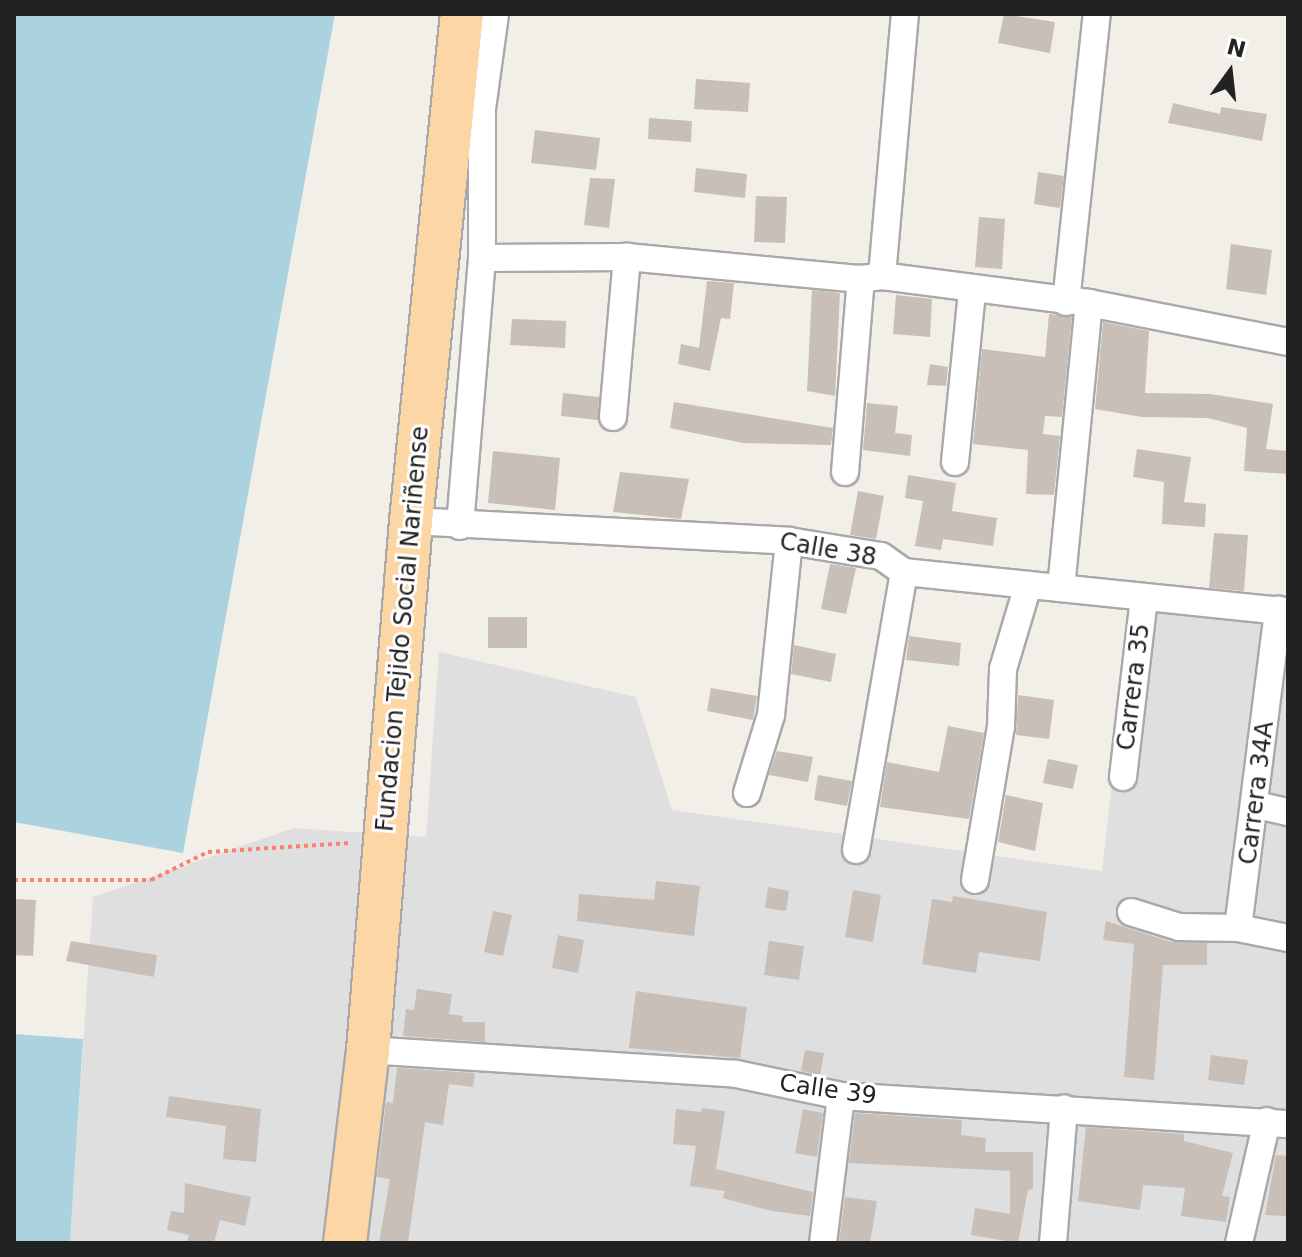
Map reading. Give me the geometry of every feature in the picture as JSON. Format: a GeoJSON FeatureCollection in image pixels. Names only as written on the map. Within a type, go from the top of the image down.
{"type":"FeatureCollection","features":[{"type":"Feature","properties":{"kind":"main road","name":"Fundacion Tejido Social Nariñense"},"geometry":{"type":"LineString","coordinates":[[345,1243],[368,1050],[411,521],[462,14]]}},
{"type":"Feature","properties":{"kind":"street"},"geometry":{"type":"LineString","coordinates":[[460,526],[482,258],[482,109],[495,14]]}},
{"type":"Feature","properties":{"kind":"street"},"geometry":{"type":"LineString","coordinates":[[845,472],[905,14]]}},
{"type":"Feature","properties":{"kind":"street"},"geometry":{"type":"LineString","coordinates":[[1061,588],[1097,14]]}},
{"type":"Feature","properties":{"kind":"street"},"geometry":{"type":"LineString","coordinates":[[482,258],[627,257],[871,277],[1078,302],[1288,342]]}},
{"type":"Feature","properties":{"kind":"street"},"geometry":{"type":"LineString","coordinates":[[613,417],[627,257]]}},
{"type":"Feature","properties":{"kind":"street"},"geometry":{"type":"LineString","coordinates":[[955,462],[972,291]]}},
{"type":"Feature","properties":{"kind":"street","name":"Calle 38"},"geometry":{"type":"LineString","coordinates":[[411,521],[460,526],[789,541],[881,556],[904,572],[1283,611]]}},
{"type":"Feature","properties":{"kind":"street"},"geometry":{"type":"LineString","coordinates":[[747,793],[771,715],[789,541]]}},
{"type":"Feature","properties":{"kind":"street"},"geometry":{"type":"LineString","coordinates":[[856,850],[904,572]]}},
{"type":"Feature","properties":{"kind":"street"},"geometry":{"type":"LineString","coordinates":[[975,880],[1001,727],[1003,669],[1028,585]]}},
{"type":"Feature","properties":{"kind":"street","name":"Carrera 35"},"geometry":{"type":"LineString","coordinates":[[1123,777],[1144,597]]}},
{"type":"Feature","properties":{"kind":"street","name":"Carrera 34A"},"geometry":{"type":"LineString","coordinates":[[1238,928],[1283,611]]}},
{"type":"Feature","properties":{"kind":"street"},"geometry":{"type":"LineString","coordinates":[[1257,805],[1288,812]]}},
{"type":"Feature","properties":{"kind":"street"},"geometry":{"type":"LineString","coordinates":[[1131,912],[1179,927],[1238,928],[1288,938]]}},
{"type":"Feature","properties":{"kind":"street","name":"Calle 39"},"geometry":{"type":"LineString","coordinates":[[368,1050],[736,1074],[841,1096],[1278,1122]]}},
{"type":"Feature","properties":{"kind":"street"},"geometry":{"type":"LineString","coordinates":[[823,1243],[841,1096]]}},
{"type":"Feature","properties":{"kind":"street"},"geometry":{"type":"LineString","coordinates":[[1053,1243],[1064,1108]]}},
{"type":"Feature","properties":{"kind":"street"},"geometry":{"type":"LineString","coordinates":[[1239,1243],[1278,1122]]}},
{"type":"Feature","properties":{"kind":"path"},"geometry":{"type":"LineString","coordinates":[[14,880],[151,880],[208,852],[385,841]]}},
{"type":"Feature","properties":{"kind":"shaded area"},"geometry":{"type":"Polygon","coordinates":[[[1134,589],[1288,604],[1288,1243],[70,1243],[93,897],[294,828],[426,837],[439,652],[636,697],[672,810],[1102,871],[1134,589]]]}},
{"type":"Feature","properties":{"kind":"water"},"geometry":{"type":"Polygon","coordinates":[[[14,14],[335,14],[183,853],[14,822],[14,14]]]}},
{"type":"Feature","properties":{"kind":"water"},"geometry":{"type":"Polygon","coordinates":[[[14,1034],[83,1039],[70,1243],[14,1243],[14,1034]]]}},
{"type":"Feature","properties":{"kind":"building"},"geometry":{"type":"Polygon","coordinates":[[[1004,14],[1055,22],[1050,53],[998,43],[1004,14]]]}},
{"type":"Feature","properties":{"kind":"building"},"geometry":{"type":"Polygon","coordinates":[[[696,79],[750,83],[748,112],[694,109],[696,79]]]}},
{"type":"Feature","properties":{"kind":"building"},"geometry":{"type":"Polygon","coordinates":[[[1173,103],[1220,114],[1221,107],[1267,114],[1262,141],[1168,123],[1173,103]]]}},
{"type":"Feature","properties":{"kind":"building"},"geometry":{"type":"Polygon","coordinates":[[[649,118],[692,121],[691,142],[648,139],[649,118]]]}},
{"type":"Feature","properties":{"kind":"building"},"geometry":{"type":"Polygon","coordinates":[[[535,130],[600,138],[596,170],[531,163],[535,130]]]}},
{"type":"Feature","properties":{"kind":"building"},"geometry":{"type":"Polygon","coordinates":[[[696,168],[747,174],[745,198],[694,192],[696,168]]]}},
{"type":"Feature","properties":{"kind":"building"},"geometry":{"type":"Polygon","coordinates":[[[1038,172],[1064,176],[1060,208],[1034,204],[1038,172]]]}},
{"type":"Feature","properties":{"kind":"building"},"geometry":{"type":"Polygon","coordinates":[[[590,178],[615,179],[609,228],[584,225],[590,178]]]}},
{"type":"Feature","properties":{"kind":"building"},"geometry":{"type":"Polygon","coordinates":[[[756,196],[787,197],[785,243],[754,242],[756,196]]]}},
{"type":"Feature","properties":{"kind":"building"},"geometry":{"type":"Polygon","coordinates":[[[979,217],[1005,219],[1002,269],[975,267],[979,217]]]}},
{"type":"Feature","properties":{"kind":"building"},"geometry":{"type":"Polygon","coordinates":[[[1231,244],[1272,250],[1266,295],[1226,289],[1231,244]]]}},
{"type":"Feature","properties":{"kind":"building"},"geometry":{"type":"Polygon","coordinates":[[[707,281],[734,283],[730,319],[721,318],[710,371],[678,364],[681,344],[699,348],[707,281]]]}},
{"type":"Feature","properties":{"kind":"building"},"geometry":{"type":"Polygon","coordinates":[[[812,290],[840,293],[835,396],[807,391],[812,290]]]}},
{"type":"Feature","properties":{"kind":"building"},"geometry":{"type":"Polygon","coordinates":[[[896,295],[932,299],[930,337],[893,334],[896,295]]]}},
{"type":"Feature","properties":{"kind":"building"},"geometry":{"type":"Polygon","coordinates":[[[1049,314],[1072,317],[1062,417],[1045,416],[1043,434],[1060,436],[1054,495],[1026,494],[1028,450],[973,444],[982,349],[1045,357],[1049,314]]]}},
{"type":"Feature","properties":{"kind":"building"},"geometry":{"type":"Polygon","coordinates":[[[512,319],[566,321],[565,348],[510,345],[512,319]]]}},
{"type":"Feature","properties":{"kind":"building"},"geometry":{"type":"Polygon","coordinates":[[[1103,322],[1149,331],[1145,393],[1210,394],[1273,404],[1266,449],[1288,451],[1288,474],[1244,471],[1247,428],[1208,418],[1142,417],[1095,409],[1103,322]]]}},
{"type":"Feature","properties":{"kind":"building"},"geometry":{"type":"Polygon","coordinates":[[[930,364],[948,367],[946,386],[927,385],[930,364]]]}},
{"type":"Feature","properties":{"kind":"building"},"geometry":{"type":"Polygon","coordinates":[[[563,393],[599,397],[598,420],[561,416],[563,393]]]}},
{"type":"Feature","properties":{"kind":"building"},"geometry":{"type":"Polygon","coordinates":[[[674,402],[833,428],[831,445],[743,443],[670,428],[674,402]]]}},
{"type":"Feature","properties":{"kind":"building"},"geometry":{"type":"Polygon","coordinates":[[[867,403],[898,406],[895,433],[912,435],[910,456],[863,450],[867,403]]]}},
{"type":"Feature","properties":{"kind":"building"},"geometry":{"type":"Polygon","coordinates":[[[1137,449],[1191,457],[1184,502],[1206,504],[1205,527],[1162,524],[1164,482],[1133,477],[1137,449]]]}},
{"type":"Feature","properties":{"kind":"building"},"geometry":{"type":"Polygon","coordinates":[[[493,451],[560,458],[555,510],[488,503],[493,451]]]}},
{"type":"Feature","properties":{"kind":"building"},"geometry":{"type":"Polygon","coordinates":[[[620,472],[689,479],[681,519],[613,512],[620,472]]]}},
{"type":"Feature","properties":{"kind":"building"},"geometry":{"type":"Polygon","coordinates":[[[908,475],[956,483],[952,511],[997,518],[993,546],[943,539],[941,550],[915,546],[923,501],[905,498],[908,475]]]}},
{"type":"Feature","properties":{"kind":"building"},"geometry":{"type":"Polygon","coordinates":[[[858,491],[884,496],[876,539],[850,535],[858,491]]]}},
{"type":"Feature","properties":{"kind":"building"},"geometry":{"type":"Polygon","coordinates":[[[1214,533],[1248,535],[1244,591],[1209,588],[1214,533]]]}},
{"type":"Feature","properties":{"kind":"building"},"geometry":{"type":"Polygon","coordinates":[[[830,564],[856,568],[846,614],[821,609],[830,564]]]}},
{"type":"Feature","properties":{"kind":"building"},"geometry":{"type":"Polygon","coordinates":[[[488,617],[527,617],[527,648],[488,648],[488,617]]]}},
{"type":"Feature","properties":{"kind":"building"},"geometry":{"type":"Polygon","coordinates":[[[909,636],[961,643],[959,666],[906,660],[909,636]]]}},
{"type":"Feature","properties":{"kind":"building"},"geometry":{"type":"Polygon","coordinates":[[[794,645],[836,654],[831,682],[791,674],[794,645]]]}},
{"type":"Feature","properties":{"kind":"building"},"geometry":{"type":"Polygon","coordinates":[[[711,688],[757,696],[753,720],[707,711],[711,688]]]}},
{"type":"Feature","properties":{"kind":"building"},"geometry":{"type":"Polygon","coordinates":[[[1018,695],[1054,700],[1049,739],[1016,735],[1018,695]]]}},
{"type":"Feature","properties":{"kind":"building"},"geometry":{"type":"Polygon","coordinates":[[[948,726],[984,733],[969,819],[880,807],[887,762],[939,772],[948,726]]]}},
{"type":"Feature","properties":{"kind":"building"},"geometry":{"type":"Polygon","coordinates":[[[777,751],[813,757],[808,782],[769,775],[777,751]]]}},
{"type":"Feature","properties":{"kind":"building"},"geometry":{"type":"Polygon","coordinates":[[[1048,759],[1078,765],[1073,789],[1043,783],[1048,759]]]}},
{"type":"Feature","properties":{"kind":"building"},"geometry":{"type":"Polygon","coordinates":[[[818,775],[852,781],[847,806],[814,800],[818,775]]]}},
{"type":"Feature","properties":{"kind":"building"},"geometry":{"type":"Polygon","coordinates":[[[1006,795],[1043,803],[1035,851],[998,842],[1006,795]]]}},
{"type":"Feature","properties":{"kind":"building"},"geometry":{"type":"Polygon","coordinates":[[[656,881],[700,886],[694,936],[577,921],[579,894],[654,900],[656,881]]]}},
{"type":"Feature","properties":{"kind":"building"},"geometry":{"type":"Polygon","coordinates":[[[768,887],[789,891],[786,911],[765,908],[768,887]]]}},
{"type":"Feature","properties":{"kind":"building"},"geometry":{"type":"Polygon","coordinates":[[[853,890],[881,895],[873,942],[845,937],[853,890]]]}},
{"type":"Feature","properties":{"kind":"building"},"geometry":{"type":"Polygon","coordinates":[[[953,896],[1047,912],[1040,961],[979,952],[976,973],[922,964],[932,899],[952,902],[953,896]]]}},
{"type":"Feature","properties":{"kind":"building"},"geometry":{"type":"Polygon","coordinates":[[[14,899],[36,900],[33,956],[14,955],[14,899]]]}},
{"type":"Feature","properties":{"kind":"building"},"geometry":{"type":"Polygon","coordinates":[[[493,911],[512,915],[503,956],[484,952],[493,911]]]}},
{"type":"Feature","properties":{"kind":"building"},"geometry":{"type":"Polygon","coordinates":[[[1106,921],[1171,942],[1207,943],[1207,965],[1163,965],[1154,1080],[1124,1077],[1134,944],[1103,940],[1106,921]]]}},
{"type":"Feature","properties":{"kind":"building"},"geometry":{"type":"Polygon","coordinates":[[[558,935],[584,940],[578,973],[552,968],[558,935]]]}},
{"type":"Feature","properties":{"kind":"building"},"geometry":{"type":"Polygon","coordinates":[[[71,941],[157,955],[154,977],[66,961],[71,941]]]}},
{"type":"Feature","properties":{"kind":"building"},"geometry":{"type":"Polygon","coordinates":[[[769,941],[804,946],[799,980],[764,975],[769,941]]]}},
{"type":"Feature","properties":{"kind":"building"},"geometry":{"type":"Polygon","coordinates":[[[417,989],[452,994],[449,1014],[463,1016],[462,1022],[485,1022],[485,1042],[403,1036],[406,1009],[414,1010],[417,989]]]}},
{"type":"Feature","properties":{"kind":"building"},"geometry":{"type":"Polygon","coordinates":[[[636,991],[747,1007],[740,1058],[629,1048],[636,991]]]}},
{"type":"Feature","properties":{"kind":"building"},"geometry":{"type":"Polygon","coordinates":[[[805,1050],[824,1053],[820,1075],[801,1071],[805,1050]]]}},
{"type":"Feature","properties":{"kind":"building"},"geometry":{"type":"Polygon","coordinates":[[[1211,1055],[1248,1060],[1244,1085],[1208,1080],[1211,1055]]]}},
{"type":"Feature","properties":{"kind":"building"},"geometry":{"type":"Polygon","coordinates":[[[397,1068],[475,1073],[473,1087],[449,1084],[443,1125],[425,1122],[408,1243],[379,1243],[390,1179],[377,1177],[386,1102],[393,1103],[397,1068]]]}},
{"type":"Feature","properties":{"kind":"building"},"geometry":{"type":"Polygon","coordinates":[[[169,1096],[261,1109],[256,1162],[223,1159],[226,1126],[166,1117],[169,1096]]]}},
{"type":"Feature","properties":{"kind":"building"},"geometry":{"type":"Polygon","coordinates":[[[702,1108],[725,1111],[716,1169],[813,1192],[810,1216],[772,1211],[723,1198],[725,1191],[690,1186],[696,1146],[673,1144],[676,1109],[701,1112],[702,1108]]]}},
{"type":"Feature","properties":{"kind":"building"},"geometry":{"type":"Polygon","coordinates":[[[803,1109],[823,1113],[817,1157],[795,1153],[803,1109]]]}},
{"type":"Feature","properties":{"kind":"building"},"geometry":{"type":"Polygon","coordinates":[[[855,1113],[962,1120],[961,1135],[986,1138],[985,1152],[1033,1152],[1033,1189],[1028,1190],[1018,1243],[971,1235],[975,1208],[1010,1214],[1010,1171],[849,1163],[855,1113]]]}},
{"type":"Feature","properties":{"kind":"building"},"geometry":{"type":"Polygon","coordinates":[[[1086,1127],[1184,1134],[1184,1141],[1233,1153],[1222,1196],[1230,1197],[1226,1222],[1181,1216],[1185,1188],[1143,1185],[1140,1210],[1078,1201],[1086,1127]]]}},
{"type":"Feature","properties":{"kind":"building"},"geometry":{"type":"Polygon","coordinates":[[[1276,1155],[1288,1156],[1288,1216],[1265,1215],[1276,1155]]]}},
{"type":"Feature","properties":{"kind":"building"},"geometry":{"type":"Polygon","coordinates":[[[185,1183],[251,1197],[245,1226],[220,1220],[214,1243],[187,1243],[189,1235],[167,1230],[171,1211],[184,1213],[185,1183]]]}},
{"type":"Feature","properties":{"kind":"building"},"geometry":{"type":"Polygon","coordinates":[[[845,1197],[877,1201],[870,1243],[839,1243],[845,1197]]]}}]}
